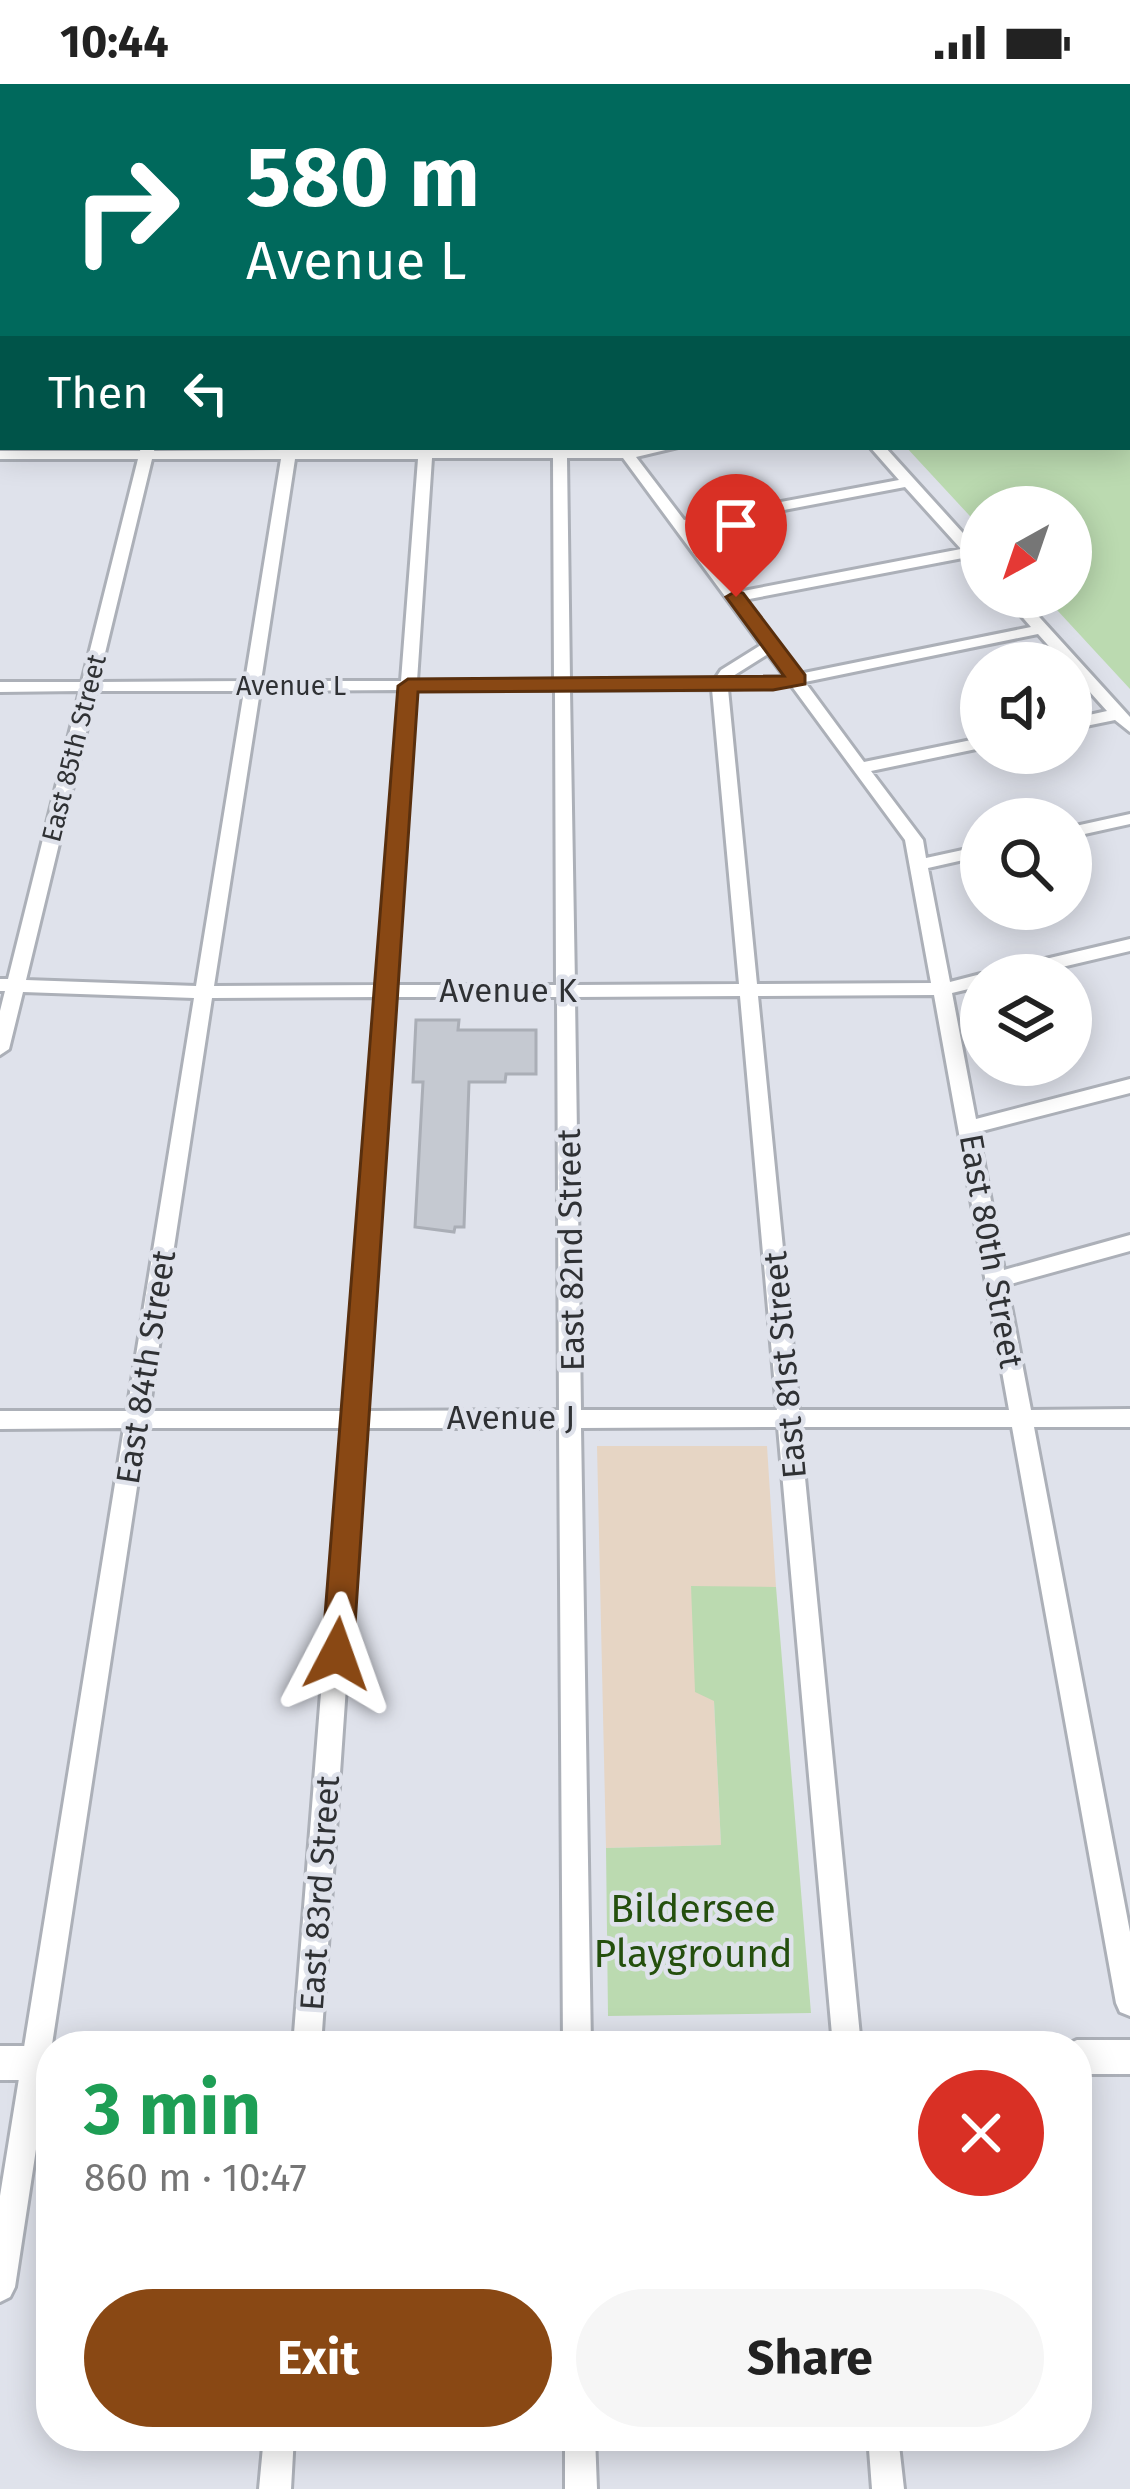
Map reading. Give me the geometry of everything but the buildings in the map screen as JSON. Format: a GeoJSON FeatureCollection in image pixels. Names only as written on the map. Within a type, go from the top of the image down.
{"type":"FeatureCollection","features":[{"type":"Feature","properties":{"kind":"main road"},"geometry":{"type":"LineString","coordinates":[[1092,2057],[1130,2057]]}},
{"type":"Feature","properties":{"kind":"street","name":"East 84th Street"},"geometry":{"type":"LineString","coordinates":[[0,2288],[29,2063],[289,450]]}},
{"type":"Feature","properties":{"kind":"street","name":"East 83rd Street"},"geometry":{"type":"LineString","coordinates":[[308,2031],[426,450]]}},
{"type":"Feature","properties":{"kind":"street","name":"East 82nd Street"},"geometry":{"type":"LineString","coordinates":[[563,450],[577,2031]]}},
{"type":"Feature","properties":{"kind":"street"},"geometry":{"type":"LineString","coordinates":[[880,450],[960,539]]}},
{"type":"Feature","properties":{"kind":"street"},"geometry":{"type":"LineString","coordinates":[[3,456],[147,451],[625,451]]}},
{"type":"Feature","properties":{"kind":"street","name":"East 85th Street"},"geometry":{"type":"LineString","coordinates":[[0,1049],[8,987],[90,686],[147,451]]}},
{"type":"Feature","properties":{"kind":"street","name":"East 80th Street"},"geometry":{"type":"LineString","coordinates":[[625,451],[904,821],[922,864],[1130,2003]]}},
{"type":"Feature","properties":{"kind":"street"},"geometry":{"type":"LineString","coordinates":[[681,525],[909,482]]}},
{"type":"Feature","properties":{"kind":"street"},"geometry":{"type":"LineString","coordinates":[[736,597],[960,560]]}},
{"type":"Feature","properties":{"kind":"street"},"geometry":{"type":"LineString","coordinates":[[1032,618],[1124,720]]}},
{"type":"Feature","properties":{"kind":"street","name":"Avenue L"},"geometry":{"type":"LineString","coordinates":[[0,687],[720,685],[797,679],[1042,629]]}},
{"type":"Feature","properties":{"kind":"street"},"geometry":{"type":"LineString","coordinates":[[720,685],[727,673],[771,646]]}},
{"type":"Feature","properties":{"kind":"street","name":"East 81st Street"},"geometry":{"type":"LineString","coordinates":[[720,685],[846,2031]]}},
{"type":"Feature","properties":{"kind":"street"},"geometry":{"type":"LineString","coordinates":[[1092,722],[1124,720]]}},
{"type":"Feature","properties":{"kind":"street"},"geometry":{"type":"LineString","coordinates":[[864,767],[960,746]]}},
{"type":"Feature","properties":{"kind":"street"},"geometry":{"type":"LineString","coordinates":[[1092,827],[1130,819]]}},
{"type":"Feature","properties":{"kind":"street"},"geometry":{"type":"LineString","coordinates":[[922,864],[960,856]]}},
{"type":"Feature","properties":{"kind":"street"},"geometry":{"type":"LineString","coordinates":[[1092,954],[1130,945]]}},
{"type":"Feature","properties":{"kind":"street","name":"Avenue K"},"geometry":{"type":"LineString","coordinates":[[8,987],[204,992],[960,985]]}},
{"type":"Feature","properties":{"kind":"street"},"geometry":{"type":"LineString","coordinates":[[969,1127],[1130,1086]]}},
{"type":"Feature","properties":{"kind":"street"},"geometry":{"type":"LineString","coordinates":[[996,1280],[1130,1243]]}},
{"type":"Feature","properties":{"kind":"street","name":"Avenue J"},"geometry":{"type":"LineString","coordinates":[[0,1420],[1130,1418]]}},
{"type":"Feature","properties":{"kind":"street"},"geometry":{"type":"LineString","coordinates":[[274,2489],[277,2451]]}},
{"type":"Feature","properties":{"kind":"street"},"geometry":{"type":"LineString","coordinates":[[580,2451],[581,2489]]}},
{"type":"Feature","properties":{"kind":"street"},"geometry":{"type":"LineString","coordinates":[[884,2451],[888,2489]]}},
{"type":"Feature","properties":{"kind":"shaded area"},"geometry":{"type":"Polygon","coordinates":[[[597,1446],[767,1446],[776,1587],[691,1587],[714,1701],[721,1845],[606,1848],[597,1446]]]}},
{"type":"Feature","properties":{"kind":"green space"},"geometry":{"type":"Polygon","coordinates":[[[909,450],[1130,450],[1130,689],[1092,648],[1092,642],[1064,618],[1092,618],[1092,486],[960,486],[960,505],[909,450]]]}},
{"type":"Feature","properties":{"kind":"green space","name":"Bildersee Playground"},"geometry":{"type":"Polygon","coordinates":[[[691,1586],[776,1587],[811,2013],[608,2016],[606,1848],[721,1845],[714,1701],[695,1692],[691,1586]]]}},
{"type":"Feature","properties":{"kind":"route"},"geometry":{"type":"LineString","coordinates":[[337,1654],[408,686],[773,684],[797,679],[736,597]]}}]}
